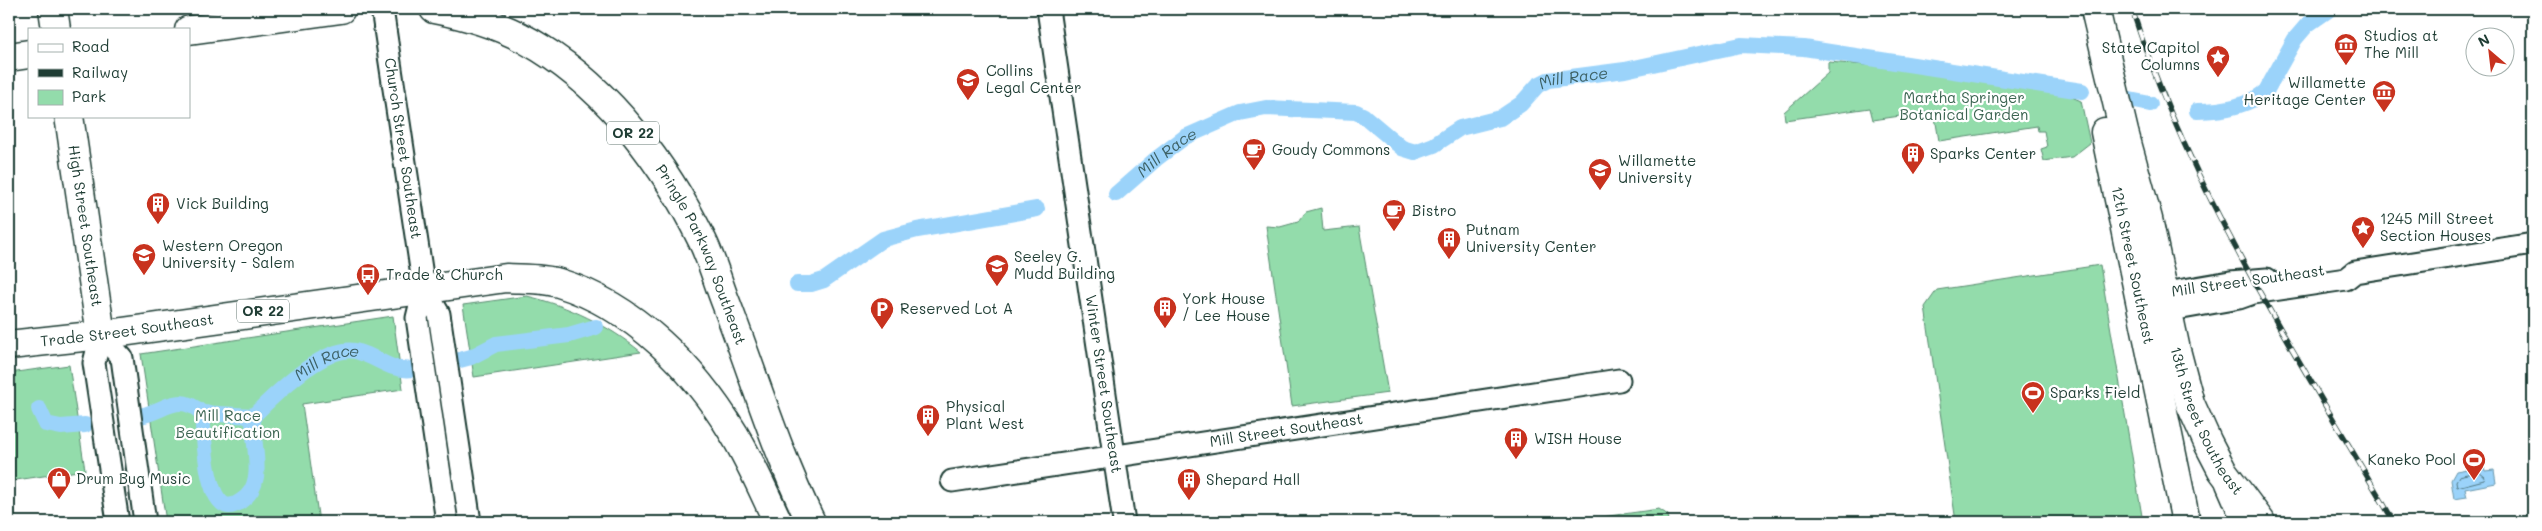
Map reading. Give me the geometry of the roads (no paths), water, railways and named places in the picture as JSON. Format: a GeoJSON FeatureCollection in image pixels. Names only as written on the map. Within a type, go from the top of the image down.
{"type":"FeatureCollection","features":[{"type":"Feature","properties":{"kind":"main road"},"geometry":{"type":"LineString","coordinates":[[53,9],[56,28]]}},
{"type":"Feature","properties":{"kind":"main road"},"geometry":{"type":"LineString","coordinates":[[190,30],[341,9]]}},
{"type":"Feature","properties":{"kind":"main road","name":"Pringle Parkway Southeast"},"geometry":{"type":"LineString","coordinates":[[434,9],[465,15],[540,48],[585,81],[623,121],[660,168],[702,240],[792,478],[811,522]]}},
{"type":"Feature","properties":{"kind":"main road","name":"12th Street Southeast"},"geometry":{"type":"LineString","coordinates":[[2077,9],[2114,167],[2154,304]]}},
{"type":"Feature","properties":{"kind":"main road","name":"12th Street Southeast"},"geometry":{"type":"LineString","coordinates":[[2095,9],[2124,132],[2148,219],[2154,304],[2150,344],[2186,522]]}},
{"type":"Feature","properties":{"kind":"main road"},"geometry":{"type":"LineString","coordinates":[[9,57],[28,54]]}},
{"type":"Feature","properties":{"kind":"main road","name":"High Street Southeast"},"geometry":{"type":"LineString","coordinates":[[69,118],[101,335]]}},
{"type":"Feature","properties":{"kind":"main road","name":"OR 22"},"geometry":{"type":"LineString","coordinates":[[424,289],[506,278],[533,279],[558,282],[609,305],[648,333],[692,374],[735,434],[778,522]]}},
{"type":"Feature","properties":{"kind":"main road","name":"Trade Street Southeast"},"geometry":{"type":"LineString","coordinates":[[9,345],[101,335],[424,289]]}},
{"type":"Feature","properties":{"kind":"main road","name":"13th Street Southeast"},"geometry":{"type":"LineString","coordinates":[[2154,304],[2190,403],[2233,501],[2261,522]]}},
{"type":"Feature","properties":{"kind":"main road"},"geometry":{"type":"LineString","coordinates":[[2150,344],[2169,376],[2179,402],[2190,403]]}},
{"type":"Feature","properties":{"kind":"main road"},"geometry":{"type":"LineString","coordinates":[[2233,501],[2247,522]]}},
{"type":"Feature","properties":{"kind":"street","name":"Church Street Southeast"},"geometry":{"type":"LineString","coordinates":[[382,9],[424,289],[417,318],[447,522]]}},
{"type":"Feature","properties":{"kind":"street","name":"Winter Street Southeast"},"geometry":{"type":"LineString","coordinates":[[1048,9],[1124,522]]}},
{"type":"Feature","properties":{"kind":"street","name":"Mill Street Southeast"},"geometry":{"type":"LineString","coordinates":[[2154,304],[2239,298],[2252,293],[2346,279],[2356,272],[2533,244]]}},
{"type":"Feature","properties":{"kind":"street","name":"Church Street Southeast"},"geometry":{"type":"LineString","coordinates":[[424,289],[439,314],[470,522]]}},
{"type":"Feature","properties":{"kind":"street","name":"High Street Southeast"},"geometry":{"type":"LineString","coordinates":[[101,335],[94,363],[118,522]]}},
{"type":"Feature","properties":{"kind":"street"},"geometry":{"type":"LineString","coordinates":[[101,335],[122,358],[145,522]]}},
{"type":"Feature","properties":{"kind":"street","name":"Mill Street Southeast"},"geometry":{"type":"LineString","coordinates":[[952,481],[1619,380]]}},
{"type":"Feature","properties":{"kind":"water","name":"Kaneko Pool"},"geometry":{"type":"Polygon","coordinates":[[[2484,466],[2485,471],[2494,470],[2496,483],[2465,489],[2467,497],[2454,499],[2451,480],[2456,471],[2484,466]]]}},
{"type":"Feature","properties":{"kind":"waterway","name":"Mill Race"},"geometry":{"type":"LineString","coordinates":[[2197,111],[2233,107],[2251,101],[2266,91],[2295,39],[2307,25],[2330,9]]}},
{"type":"Feature","properties":{"kind":"waterway","name":"Mill Race"},"geometry":{"type":"LineString","coordinates":[[1116,194],[1156,159],[1185,137],[1240,113],[1266,108],[1356,112],[1364,116],[1402,148],[1415,152],[1434,145],[1460,128],[1500,118],[1521,104],[1538,85],[1548,80],[1625,70],[1741,45],[1804,48],[2082,91]]}},
{"type":"Feature","properties":{"kind":"waterway","name":"Mill Race"},"geometry":{"type":"LineString","coordinates":[[2130,100],[2150,104]]}},
{"type":"Feature","properties":{"kind":"waterway","name":"Mill Race"},"geometry":{"type":"LineString","coordinates":[[797,284],[811,284],[824,280],[883,239],[917,230],[1037,209]]}},
{"type":"Feature","properties":{"kind":"waterway","name":"Mill Race"},"geometry":{"type":"LineString","coordinates":[[456,361],[471,357],[496,344],[569,335],[596,327]]}},
{"type":"Feature","properties":{"kind":"waterway","name":"Mill Race"},"geometry":{"type":"LineString","coordinates":[[140,416],[179,403],[194,407],[202,413],[206,456],[213,490],[220,501],[229,506],[247,496],[255,481],[257,463],[253,416],[302,372],[332,354],[346,351],[359,352],[392,367],[413,369]]}},
{"type":"Feature","properties":{"kind":"waterway","name":"Mill Race"},"geometry":{"type":"LineString","coordinates":[[39,409],[46,424],[61,427],[85,425]]}},
{"type":"Feature","properties":{"kind":"waterway","name":"Mill Race"},"geometry":{"type":"LineString","coordinates":[[202,413],[253,416]]}},
{"type":"Feature","properties":{"kind":"railway"},"geometry":{"type":"LineString","coordinates":[[2132,9],[2156,77],[2184,143],[2215,208],[2284,335],[2394,522]]}},
{"type":"Feature","properties":{"kind":"place","name":"Studios at The Mill"},"geometry":{"type":"Point","coordinates":[2346,66]}},
{"type":"Feature","properties":{"kind":"place","name":"State Capitol Columns"},"geometry":{"type":"Point","coordinates":[2218,78]}},
{"type":"Feature","properties":{"kind":"place","name":"Collins Legal Center"},"geometry":{"type":"Point","coordinates":[968,101]}},
{"type":"Feature","properties":{"kind":"place","name":"Willamette Heritage Center"},"geometry":{"type":"Point","coordinates":[2384,113]}},
{"type":"Feature","properties":{"kind":"place","name":"Goudy Commons"},"geometry":{"type":"Point","coordinates":[1254,171]}},
{"type":"Feature","properties":{"kind":"place","name":"Sparks Center"},"geometry":{"type":"Point","coordinates":[1913,175]}},
{"type":"Feature","properties":{"kind":"place","name":"Willamette University"},"geometry":{"type":"Point","coordinates":[1600,191]}},
{"type":"Feature","properties":{"kind":"place","name":"Vick Building"},"geometry":{"type":"Point","coordinates":[158,225]}},
{"type":"Feature","properties":{"kind":"place","name":"Bistro"},"geometry":{"type":"Point","coordinates":[1394,232]}},
{"type":"Feature","properties":{"kind":"place","name":"1245 Mill Street Section Houses"},"geometry":{"type":"Point","coordinates":[2363,249]}},
{"type":"Feature","properties":{"kind":"place","name":"Putnam University Center"},"geometry":{"type":"Point","coordinates":[1449,260]}},
{"type":"Feature","properties":{"kind":"place","name":"Western Oregon University - Salem"},"geometry":{"type":"Point","coordinates":[144,276]}},
{"type":"Feature","properties":{"kind":"place","name":"Seeley G. Mudd Building"},"geometry":{"type":"Point","coordinates":[997,287]}},
{"type":"Feature","properties":{"kind":"place","name":"Trade & Church"},"geometry":{"type":"Point","coordinates":[368,296]}},
{"type":"Feature","properties":{"kind":"place","name":"York House / Lee House"},"geometry":{"type":"Point","coordinates":[1165,329]}},
{"type":"Feature","properties":{"kind":"place","name":"Reserved Lot A"},"geometry":{"type":"Point","coordinates":[882,330]}},
{"type":"Feature","properties":{"kind":"place","name":"Sparks Field"},"geometry":{"type":"Point","coordinates":[2033,414]}},
{"type":"Feature","properties":{"kind":"place","name":"Physical Plant West"},"geometry":{"type":"Point","coordinates":[928,437]}},
{"type":"Feature","properties":{"kind":"place","name":"WISH House"},"geometry":{"type":"Point","coordinates":[1516,460]}},
{"type":"Feature","properties":{"kind":"place","name":"Kaneko Pool"},"geometry":{"type":"Point","coordinates":[2474,481]}},
{"type":"Feature","properties":{"kind":"place","name":"Drum Bug Music"},"geometry":{"type":"Point","coordinates":[59,500]}},
{"type":"Feature","properties":{"kind":"place","name":"Shepard Hall"},"geometry":{"type":"Point","coordinates":[1189,501]}},
{"type":"Feature","properties":{"kind":"park label","name":"Martha Springer Botanical Garden"},"geometry":{"type":"Point","coordinates":[1964,106]}},
{"type":"Feature","properties":{"kind":"park label","name":"Mill Race Beautification"},"geometry":{"type":"Point","coordinates":[228,424]}}]}
